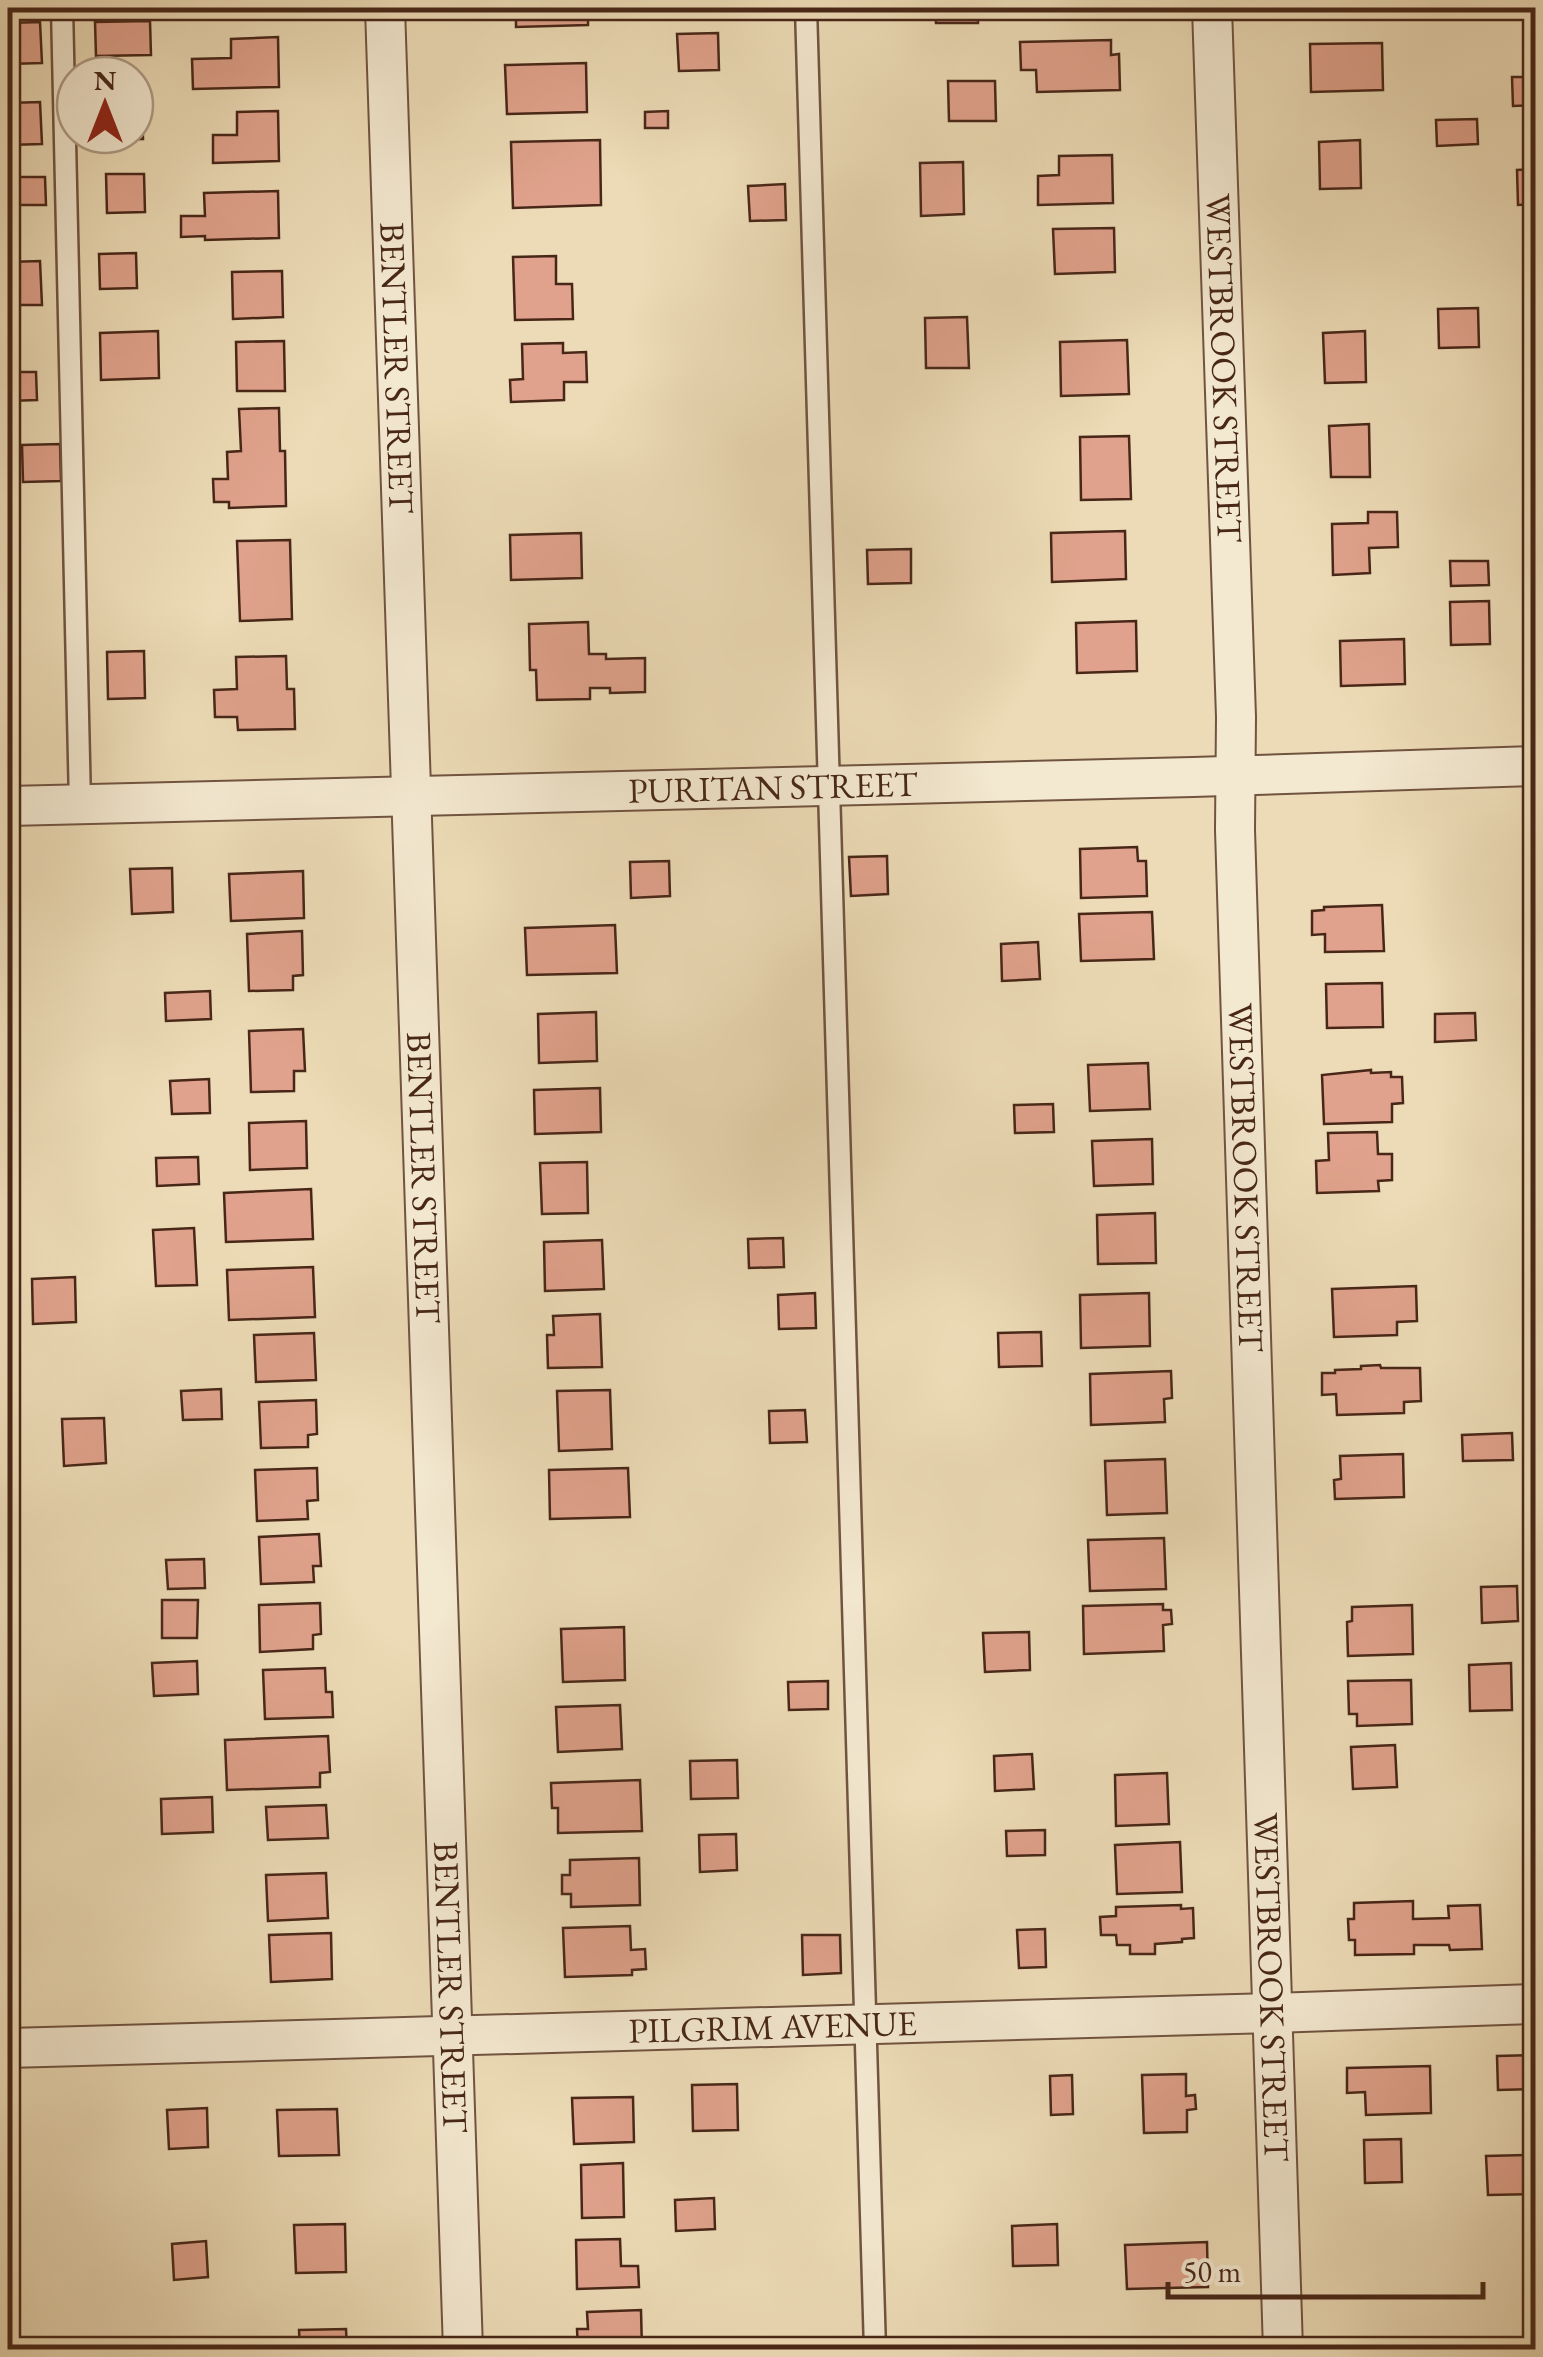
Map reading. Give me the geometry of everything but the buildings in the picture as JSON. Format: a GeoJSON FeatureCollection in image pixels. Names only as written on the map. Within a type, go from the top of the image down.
{"type":"FeatureCollection","features":[{"type":"Feature","properties":{"kind":"street","name":"BENTLER STREET"},"geometry":{"type":"LineString","coordinates":[[385,8],[463,2350]]}},
{"type":"Feature","properties":{"kind":"street","name":"WESTBROOK STREET"},"geometry":{"type":"LineString","coordinates":[[1212,8],[1235,662],[1234,774],[1283,2350]]}},
{"type":"Feature","properties":{"kind":"street","name":"PURITAN STREET"},"geometry":{"type":"LineString","coordinates":[[8,806],[1536,766]]}},
{"type":"Feature","properties":{"kind":"street","name":"PILGRIM AVENUE"},"geometry":{"type":"LineString","coordinates":[[8,2048],[1536,2004]]}},
{"type":"Feature","properties":{"kind":"lane"},"geometry":{"type":"LineString","coordinates":[[62,8],[80,804]]}},
{"type":"Feature","properties":{"kind":"lane"},"geometry":{"type":"LineString","coordinates":[[806,8],[875,2350]]}}]}
